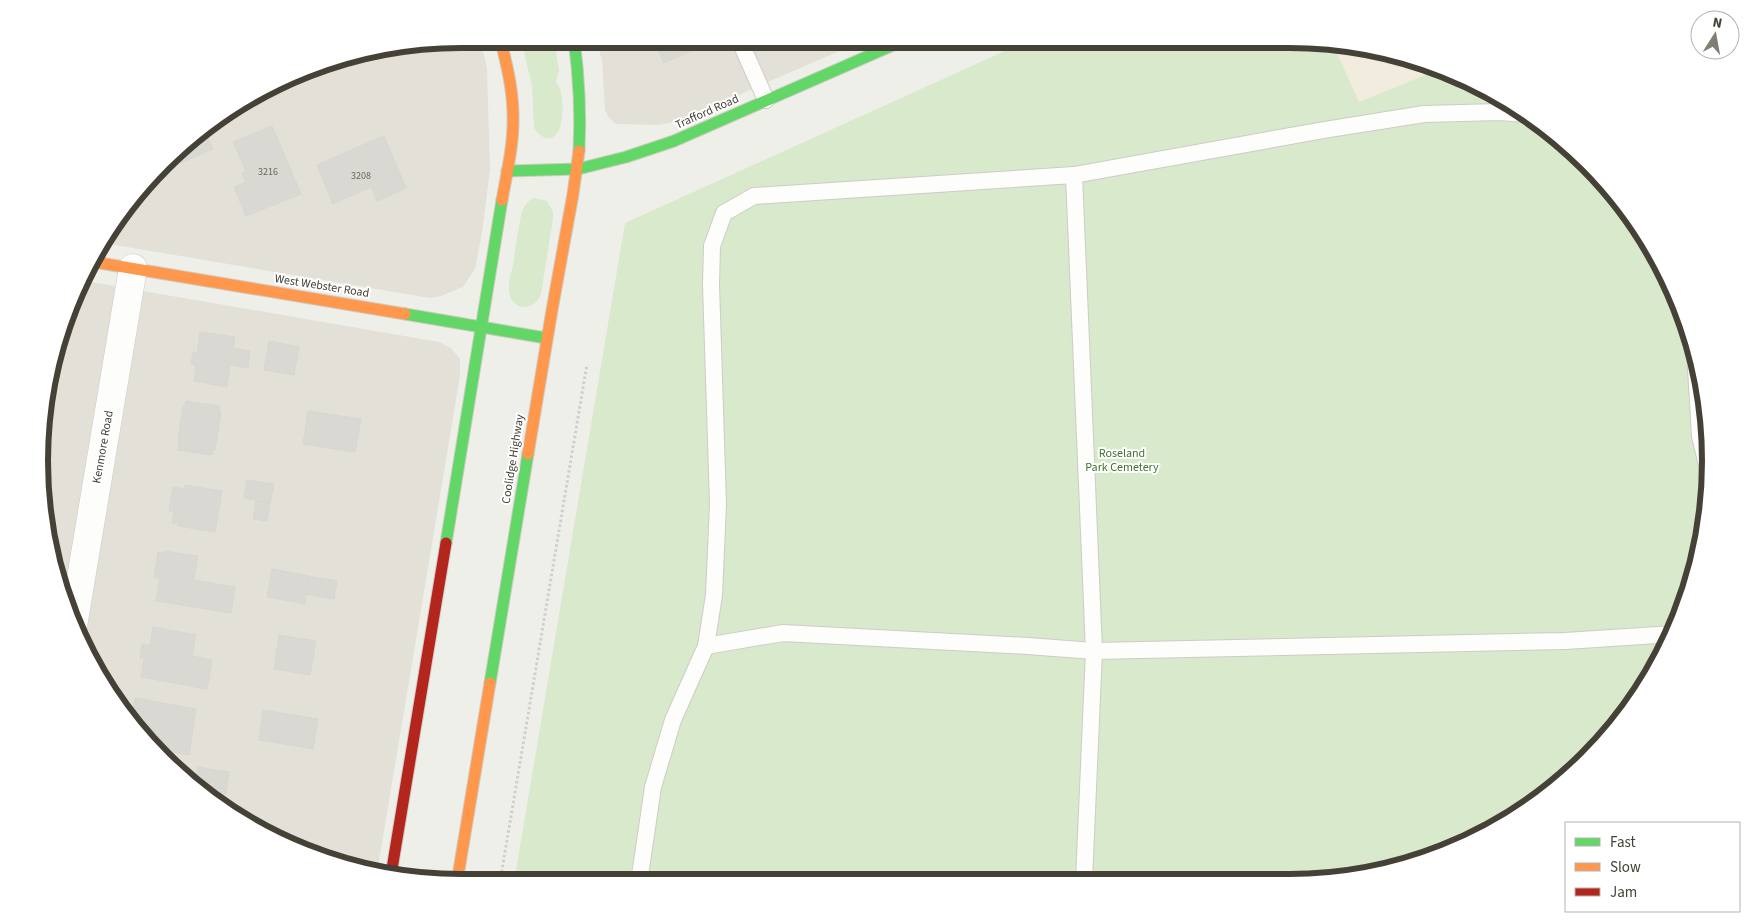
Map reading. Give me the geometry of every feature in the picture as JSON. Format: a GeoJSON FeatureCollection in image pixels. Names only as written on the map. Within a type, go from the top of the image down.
{"type":"FeatureCollection","features":[{"type":"Feature","properties":{"kind":"main road"},"geometry":{"type":"LineString","coordinates":[[392,869],[508,172],[513,128],[512,99],[502,48]]}},
{"type":"Feature","properties":{"kind":"main road","name":"Coolidge Highway"},"geometry":{"type":"LineString","coordinates":[[458,874],[546,338],[572,209],[578,169],[581,135],[581,92],[575,48]]}},
{"type":"Feature","properties":{"kind":"main road","name":"Trafford Road"},"geometry":{"type":"LineString","coordinates":[[508,172],[578,169],[626,157],[674,141],[886,48]]}},
{"type":"Feature","properties":{"kind":"main road","name":"West Webster Road"},"geometry":{"type":"LineString","coordinates":[[98,263],[546,338]]}},
{"type":"Feature","properties":{"kind":"street","name":"Kenmore Road"},"geometry":{"type":"LineString","coordinates":[[75,609],[133,268]]}},
{"type":"Feature","properties":{"kind":"lane"},"geometry":{"type":"LineString","coordinates":[[743,48],[766,100]]}},
{"type":"Feature","properties":{"kind":"lane"},"geometry":{"type":"LineString","coordinates":[[640,874],[653,787],[673,720],[706,646],[714,594],[718,504],[712,246],[724,213],[754,196],[1074,174],[1424,114],[1512,113]]}},
{"type":"Feature","properties":{"kind":"lane"},"geometry":{"type":"LineString","coordinates":[[1074,174],[1094,651],[1084,874]]}},
{"type":"Feature","properties":{"kind":"lane"},"geometry":{"type":"LineString","coordinates":[[1698,399],[1702,444]]}},
{"type":"Feature","properties":{"kind":"lane"},"geometry":{"type":"LineString","coordinates":[[706,646],[783,633],[1094,651],[1565,641],[1664,635]]}},
{"type":"Feature","properties":{"kind":"path"},"geometry":{"type":"LineString","coordinates":[[501,874],[587,364]]}},
{"type":"Feature","properties":{"kind":"shaded area"},"geometry":{"type":"Polygon","coordinates":[[[434,48],[482,48],[487,68],[490,169],[482,233],[475,269],[463,287],[441,296],[430,298],[109,244],[150,188],[188,150],[231,117],[278,90],[328,69],[380,55],[434,48]]]}},
{"type":"Feature","properties":{"kind":"shaded area"},"geometry":{"type":"Polygon","coordinates":[[[598,48],[846,48],[679,121],[658,125],[616,124],[609,118],[605,110],[602,61],[598,48]]]}},
{"type":"Feature","properties":{"kind":"shaded area"},"geometry":{"type":"Polygon","coordinates":[[[1336,50],[1370,55],[1431,73],[1358,102],[1336,50]]]}},
{"type":"Feature","properties":{"kind":"shaded area"},"geometry":{"type":"Polygon","coordinates":[[[88,282],[439,342],[451,348],[460,359],[460,376],[378,866],[328,853],[303,843],[278,832],[231,805],[188,772],[150,734],[117,691],[90,644],[79,619],[69,594],[55,542],[48,488],[48,434],[55,380],[69,328],[88,282]]]}},
{"type":"Feature","properties":{"kind":"green space"},"geometry":{"type":"Polygon","coordinates":[[[523,48],[555,48],[559,71],[556,82],[560,88],[563,109],[561,125],[555,136],[545,138],[534,128],[532,86],[523,48]]]}},
{"type":"Feature","properties":{"kind":"green space","name":"Roseland Park Cemetery"},"geometry":{"type":"Polygon","coordinates":[[[1011,48],[1316,48],[1336,50],[1359,102],[1431,73],[1472,90],[1496,103],[1519,117],[1562,150],[1600,188],[1617,209],[1633,231],[1660,278],[1681,328],[1695,380],[1702,434],[1702,488],[1699,515],[1695,542],[1681,594],[1660,644],[1633,691],[1600,734],[1562,772],[1519,805],[1472,832],[1422,853],[1370,867],[1316,874],[515,874],[625,223],[1011,48]]]}},
{"type":"Feature","properties":{"kind":"green space"},"geometry":{"type":"Polygon","coordinates":[[[534,198],[547,201],[553,212],[553,219],[541,294],[534,304],[524,307],[514,303],[511,299],[509,286],[521,215],[527,203],[534,198]]]}},
{"type":"Feature","properties":{"kind":"building"},"geometry":{"type":"Polygon","coordinates":[[[657,48],[698,48],[664,63],[657,48]]]}},
{"type":"Feature","properties":{"kind":"building"},"geometry":{"type":"Polygon","coordinates":[[[272,126],[301,194],[246,216],[234,187],[246,182],[242,173],[246,171],[233,142],[272,126]]]}},
{"type":"Feature","properties":{"kind":"building"},"geometry":{"type":"Polygon","coordinates":[[[207,135],[213,149],[171,167],[207,135]]]}},
{"type":"Feature","properties":{"kind":"building"},"geometry":{"type":"Polygon","coordinates":[[[384,136],[406,188],[377,201],[371,187],[333,204],[317,165],[384,136]]]}},
{"type":"Feature","properties":{"kind":"building"},"geometry":{"type":"Polygon","coordinates":[[[200,332],[235,337],[233,348],[250,351],[248,368],[230,365],[227,387],[194,381],[196,365],[191,364],[193,352],[197,353],[200,332]]]}},
{"type":"Feature","properties":{"kind":"building"},"geometry":{"type":"Polygon","coordinates":[[[269,341],[299,347],[294,375],[264,370],[269,341]]]}},
{"type":"Feature","properties":{"kind":"building"},"geometry":{"type":"Polygon","coordinates":[[[186,401],[220,406],[219,412],[221,412],[215,450],[213,450],[212,455],[178,450],[183,406],[186,401]]]}},
{"type":"Feature","properties":{"kind":"building"},"geometry":{"type":"Polygon","coordinates":[[[308,411],[361,419],[355,452],[303,444],[308,411]]]}},
{"type":"Feature","properties":{"kind":"building"},"geometry":{"type":"Polygon","coordinates":[[[247,480],[274,484],[270,503],[244,498],[247,480]]]}},
{"type":"Feature","properties":{"kind":"building"},"geometry":{"type":"Polygon","coordinates":[[[185,485],[222,491],[215,532],[178,526],[179,523],[172,523],[174,511],[169,511],[173,487],[185,489],[185,485]]]}},
{"type":"Feature","properties":{"kind":"building"},"geometry":{"type":"Polygon","coordinates":[[[256,501],[270,503],[267,521],[253,519],[256,501]]]}},
{"type":"Feature","properties":{"kind":"building"},"geometry":{"type":"Polygon","coordinates":[[[164,551],[198,556],[194,580],[235,587],[231,613],[156,601],[160,578],[154,578],[158,552],[164,553],[164,551]]]}},
{"type":"Feature","properties":{"kind":"building"},"geometry":{"type":"Polygon","coordinates":[[[272,569],[309,576],[305,604],[267,597],[272,569]]]}},
{"type":"Feature","properties":{"kind":"building"},"geometry":{"type":"Polygon","coordinates":[[[309,576],[337,581],[334,599],[306,594],[309,576]]]}},
{"type":"Feature","properties":{"kind":"building"},"geometry":{"type":"Polygon","coordinates":[[[153,627],[196,635],[192,656],[212,660],[207,689],[141,677],[144,658],[140,658],[142,644],[150,646],[153,627]]]}},
{"type":"Feature","properties":{"kind":"building"},"geometry":{"type":"Polygon","coordinates":[[[279,635],[316,641],[310,675],[274,669],[279,635]]]}},
{"type":"Feature","properties":{"kind":"building"},"geometry":{"type":"Polygon","coordinates":[[[135,698],[196,709],[189,755],[167,751],[133,712],[135,698]]]}},
{"type":"Feature","properties":{"kind":"building"},"geometry":{"type":"Polygon","coordinates":[[[263,710],[318,719],[313,749],[259,740],[263,710]]]}},
{"type":"Feature","properties":{"kind":"building"},"geometry":{"type":"Polygon","coordinates":[[[198,767],[229,772],[226,794],[214,793],[196,778],[198,767]]]}},
{"type":"Feature","properties":{"kind":"traffic: fast"},"geometry":{"type":"LineString","coordinates":[[575,48],[579,95],[579,151]]}},
{"type":"Feature","properties":{"kind":"traffic: fast"},"geometry":{"type":"LineString","coordinates":[[507,171],[578,169],[626,157],[674,141],[886,48]]}},
{"type":"Feature","properties":{"kind":"traffic: fast"},"geometry":{"type":"LineString","coordinates":[[446,543],[502,200]]}},
{"type":"Feature","properties":{"kind":"traffic: fast"},"geometry":{"type":"LineString","coordinates":[[405,314],[546,338]]}},
{"type":"Feature","properties":{"kind":"traffic: fast"},"geometry":{"type":"LineString","coordinates":[[490,683],[528,454]]}},
{"type":"Feature","properties":{"kind":"traffic: slow"},"geometry":{"type":"LineString","coordinates":[[502,48],[512,96],[513,126],[502,200]]}},
{"type":"Feature","properties":{"kind":"traffic: slow"},"geometry":{"type":"LineString","coordinates":[[528,454],[579,151]]}},
{"type":"Feature","properties":{"kind":"traffic: slow"},"geometry":{"type":"LineString","coordinates":[[98,263],[405,314]]}},
{"type":"Feature","properties":{"kind":"traffic: slow"},"geometry":{"type":"LineString","coordinates":[[458,874],[490,683]]}},
{"type":"Feature","properties":{"kind":"traffic: jam"},"geometry":{"type":"LineString","coordinates":[[392,869],[446,543]]}}]}
